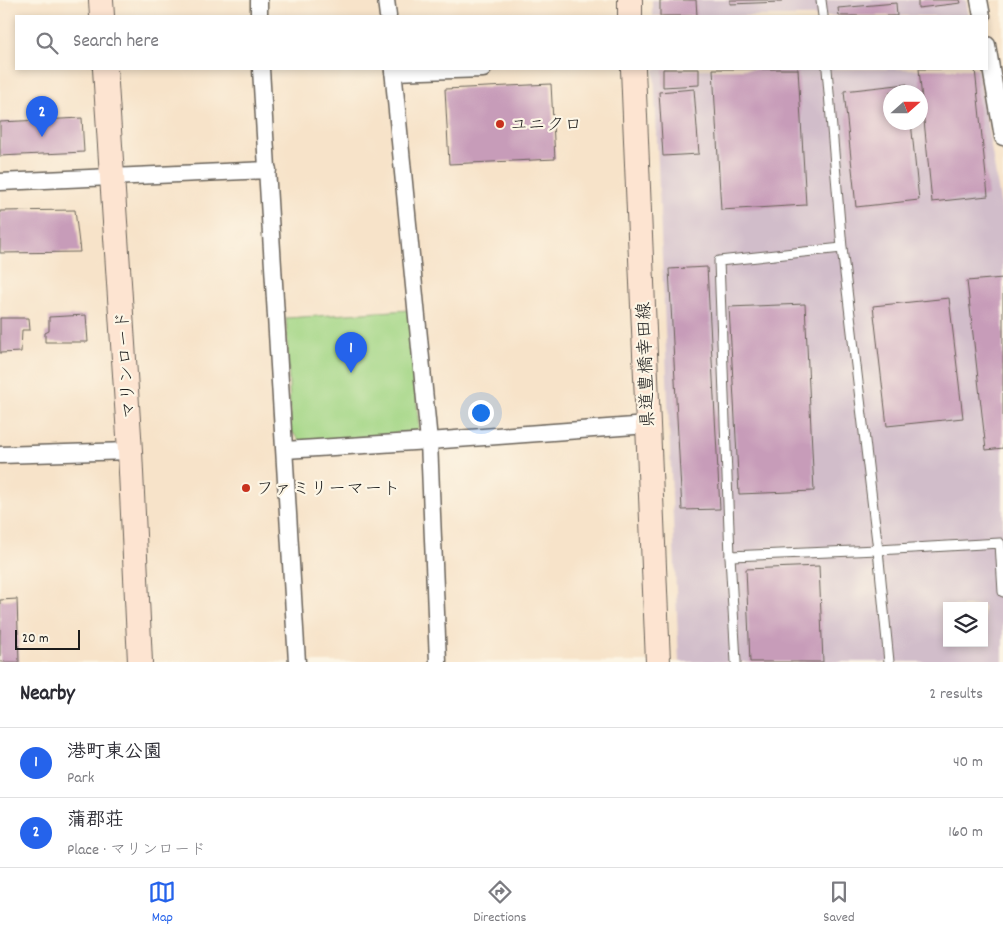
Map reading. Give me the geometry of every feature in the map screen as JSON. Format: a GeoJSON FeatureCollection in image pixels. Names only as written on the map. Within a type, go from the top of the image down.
{"type":"FeatureCollection","features":[{"type":"Feature","properties":{"kind":"street"},"geometry":{"type":"LineString","coordinates":[[101,0],[102,15]]}},
{"type":"Feature","properties":{"kind":"street"},"geometry":{"type":"LineString","coordinates":[[258,0],[259,15]]}},
{"type":"Feature","properties":{"kind":"street"},"geometry":{"type":"LineString","coordinates":[[386,0],[388,15]]}},
{"type":"Feature","properties":{"kind":"street"},"geometry":{"type":"LineString","coordinates":[[630,0],[630,15]]}},
{"type":"Feature","properties":{"kind":"street"},"geometry":{"type":"LineString","coordinates":[[979,0],[982,15]]}},
{"type":"Feature","properties":{"kind":"street"},"geometry":{"type":"LineString","coordinates":[[988,51],[1003,137]]}},
{"type":"Feature","properties":{"kind":"street","name":"マリンロード"},"geometry":{"type":"LineString","coordinates":[[105,70],[130,451],[140,662]]}},
{"type":"Feature","properties":{"kind":"street"},"geometry":{"type":"LineString","coordinates":[[261,70],[297,662]]}},
{"type":"Feature","properties":{"kind":"street"},"geometry":{"type":"LineString","coordinates":[[393,70],[429,441],[438,662]]}},
{"type":"Feature","properties":{"kind":"street","name":"県道豊橋幸田線"},"geometry":{"type":"LineString","coordinates":[[633,70],[658,662]]}},
{"type":"Feature","properties":{"kind":"street"},"geometry":{"type":"LineString","coordinates":[[0,182],[268,170]]}},
{"type":"Feature","properties":{"kind":"street"},"geometry":{"type":"LineString","coordinates":[[285,450],[648,425]]}},
{"type":"Feature","properties":{"kind":"street"},"geometry":{"type":"LineString","coordinates":[[0,455],[130,451]]}},
{"type":"Feature","properties":{"kind":"lane"},"geometry":{"type":"LineString","coordinates":[[821,0],[823,15]]}},
{"type":"Feature","properties":{"kind":"lane"},"geometry":{"type":"LineString","coordinates":[[827,70],[842,248],[878,550],[889,662]]}},
{"type":"Feature","properties":{"kind":"lane"},"geometry":{"type":"LineString","coordinates":[[736,662],[730,556],[719,261],[842,248]]}},
{"type":"Feature","properties":{"kind":"lane"},"geometry":{"type":"LineString","coordinates":[[730,556],[1000,543],[1003,592]]}},
{"type":"Feature","properties":{"kind":"shaded area"},"geometry":{"type":"Polygon","coordinates":[[[652,0],[966,0],[969,15],[652,15],[652,0]]]}},
{"type":"Feature","properties":{"kind":"shaded area"},"geometry":{"type":"Polygon","coordinates":[[[654,70],[978,70],[1003,218],[1003,662],[679,662],[654,70]]]}},
{"type":"Feature","properties":{"kind":"green space"},"geometry":{"type":"Polygon","coordinates":[[[409,310],[419,427],[416,431],[302,443],[291,431],[286,318],[409,310]]]}},
{"type":"Feature","properties":{"kind":"building"},"geometry":{"type":"Polygon","coordinates":[[[660,0],[696,0],[697,15],[660,15],[660,0]]]}},
{"type":"Feature","properties":{"kind":"building"},"geometry":{"type":"Polygon","coordinates":[[[730,0],[781,0],[781,2],[730,4],[730,0]]]}},
{"type":"Feature","properties":{"kind":"building"},"geometry":{"type":"Polygon","coordinates":[[[918,0],[960,0],[961,3],[918,8],[918,0]]]}},
{"type":"Feature","properties":{"kind":"building"},"geometry":{"type":"Polygon","coordinates":[[[896,3],[897,15],[839,15],[838,8],[896,3]]]}},
{"type":"Feature","properties":{"kind":"building"},"geometry":{"type":"Polygon","coordinates":[[[663,70],[699,70],[699,85],[663,87],[663,70]]]}},
{"type":"Feature","properties":{"kind":"building"},"geometry":{"type":"Polygon","coordinates":[[[713,70],[798,70],[806,205],[721,210],[713,70]]]}},
{"type":"Feature","properties":{"kind":"building"},"geometry":{"type":"Polygon","coordinates":[[[919,70],[975,70],[988,196],[932,202],[925,130],[928,130],[928,85],[921,85],[919,70]]]}},
{"type":"Feature","properties":{"kind":"building","name":"ユニクロ"},"geometry":{"type":"Polygon","coordinates":[[[551,84],[555,159],[449,164],[445,89],[551,84]]]}},
{"type":"Feature","properties":{"kind":"building"},"geometry":{"type":"Polygon","coordinates":[[[883,87],[883,130],[912,130],[919,200],[856,207],[844,91],[883,87]]]}},
{"type":"Feature","properties":{"kind":"building"},"geometry":{"type":"Polygon","coordinates":[[[694,89],[699,154],[663,156],[659,92],[694,89]]]}},
{"type":"Feature","properties":{"kind":"building"},"geometry":{"type":"Polygon","coordinates":[[[82,118],[84,152],[0,156],[0,122],[82,118]]]}},
{"type":"Feature","properties":{"kind":"building"},"geometry":{"type":"Polygon","coordinates":[[[75,210],[80,252],[0,253],[0,211],[75,210]]]}},
{"type":"Feature","properties":{"kind":"building"},"geometry":{"type":"Polygon","coordinates":[[[707,267],[720,509],[682,510],[669,269],[707,267]]]}},
{"type":"Feature","properties":{"kind":"building"},"geometry":{"type":"Polygon","coordinates":[[[1003,278],[1003,448],[986,450],[967,281],[1003,278]]]}},
{"type":"Feature","properties":{"kind":"building"},"geometry":{"type":"Polygon","coordinates":[[[949,298],[963,418],[887,426],[873,306],[949,298]]]}},
{"type":"Feature","properties":{"kind":"building"},"geometry":{"type":"Polygon","coordinates":[[[805,304],[814,491],[739,494],[729,307],[805,304]]]}},
{"type":"Feature","properties":{"kind":"building"},"geometry":{"type":"Polygon","coordinates":[[[86,315],[88,342],[45,342],[45,333],[49,331],[49,317],[86,315]]]}},
{"type":"Feature","properties":{"kind":"building"},"geometry":{"type":"Polygon","coordinates":[[[0,318],[29,318],[30,330],[22,330],[21,352],[0,353],[0,318]]]}},
{"type":"Feature","properties":{"kind":"building"},"geometry":{"type":"Polygon","coordinates":[[[819,566],[823,662],[750,662],[746,569],[819,566]]]}},
{"type":"Feature","properties":{"kind":"building"},"geometry":{"type":"Polygon","coordinates":[[[17,599],[19,662],[0,662],[0,600],[17,599]]]}},
{"type":"Feature","properties":{"kind":"place","name":"ユニクロ"},"geometry":{"type":"Point","coordinates":[500,124]}},
{"type":"Feature","properties":{"kind":"place","name":"蒲郡荘"},"geometry":{"type":"Point","coordinates":[42,137]}},
{"type":"Feature","properties":{"kind":"place","name":"港町東公園"},"geometry":{"type":"Point","coordinates":[351,373]}},
{"type":"Feature","properties":{"kind":"place","name":"ファミリーマート"},"geometry":{"type":"Point","coordinates":[246,488]}}]}
